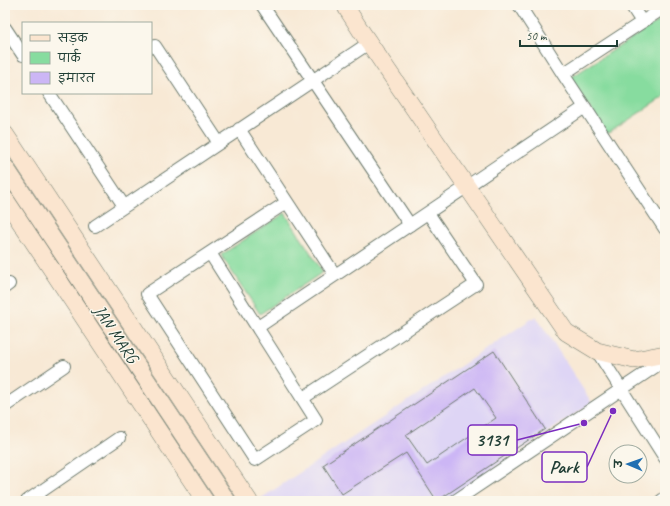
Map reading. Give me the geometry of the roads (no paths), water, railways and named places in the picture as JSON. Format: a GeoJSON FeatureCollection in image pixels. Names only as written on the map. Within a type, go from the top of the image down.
{"type":"FeatureCollection","features":[{"type":"Feature","properties":{"kind":"street"},"geometry":{"type":"LineString","coordinates":[[262,5],[410,225]]}},
{"type":"Feature","properties":{"kind":"street"},"geometry":{"type":"LineString","coordinates":[[347,5],[347,9],[369,43],[566,332],[597,351],[634,360],[665,354]]}},
{"type":"Feature","properties":{"kind":"street"},"geometry":{"type":"LineString","coordinates":[[519,5],[665,229]]}},
{"type":"Feature","properties":{"kind":"street"},"geometry":{"type":"LineString","coordinates":[[631,5],[642,22]]}},
{"type":"Feature","properties":{"kind":"street"},"geometry":{"type":"LineString","coordinates":[[563,74],[665,7]]}},
{"type":"Feature","properties":{"kind":"street"},"geometry":{"type":"LineString","coordinates":[[5,28],[22,54]]}},
{"type":"Feature","properties":{"kind":"street"},"geometry":{"type":"LineString","coordinates":[[95,226],[369,43]]}},
{"type":"Feature","properties":{"kind":"street"},"geometry":{"type":"LineString","coordinates":[[155,46],[218,143]]}},
{"type":"Feature","properties":{"kind":"street"},"geometry":{"type":"LineString","coordinates":[[50,94],[124,206]]}},
{"type":"Feature","properties":{"kind":"street"},"geometry":{"type":"LineString","coordinates":[[258,327],[585,107]]}},
{"type":"Feature","properties":{"kind":"street"},"geometry":{"type":"LineString","coordinates":[[239,130],[335,275]]}},
{"type":"Feature","properties":{"kind":"street"},"geometry":{"type":"LineString","coordinates":[[5,134],[249,501]]}},
{"type":"Feature","properties":{"kind":"street","name":"JAN MARG"},"geometry":{"type":"LineString","coordinates":[[5,167],[226,501]]}},
{"type":"Feature","properties":{"kind":"street","name":"JAN MARG"},"geometry":{"type":"LineString","coordinates":[[5,199],[205,501]]}},
{"type":"Feature","properties":{"kind":"street"},"geometry":{"type":"LineString","coordinates":[[210,253],[316,420],[256,460],[147,294],[287,202]]}},
{"type":"Feature","properties":{"kind":"street"},"geometry":{"type":"LineString","coordinates":[[303,398],[476,284],[428,213]]}},
{"type":"Feature","properties":{"kind":"street"},"geometry":{"type":"LineString","coordinates":[[597,351],[665,458]]}},
{"type":"Feature","properties":{"kind":"street"},"geometry":{"type":"LineString","coordinates":[[455,501],[665,360]]}},
{"type":"Feature","properties":{"kind":"street"},"geometry":{"type":"LineString","coordinates":[[5,406],[64,366]]}},
{"type":"Feature","properties":{"kind":"street"},"geometry":{"type":"LineString","coordinates":[[27,501],[119,438]]}},
{"type":"Feature","properties":{"kind":"street"},"geometry":{"type":"LineString","coordinates":[[661,501],[665,498]]}},
{"type":"Feature","properties":{"kind":"place","name":"Park"},"geometry":{"type":"Point","coordinates":[613,411]}},
{"type":"Feature","properties":{"kind":"place","name":"3131"},"geometry":{"type":"Point","coordinates":[584,423]}}]}
